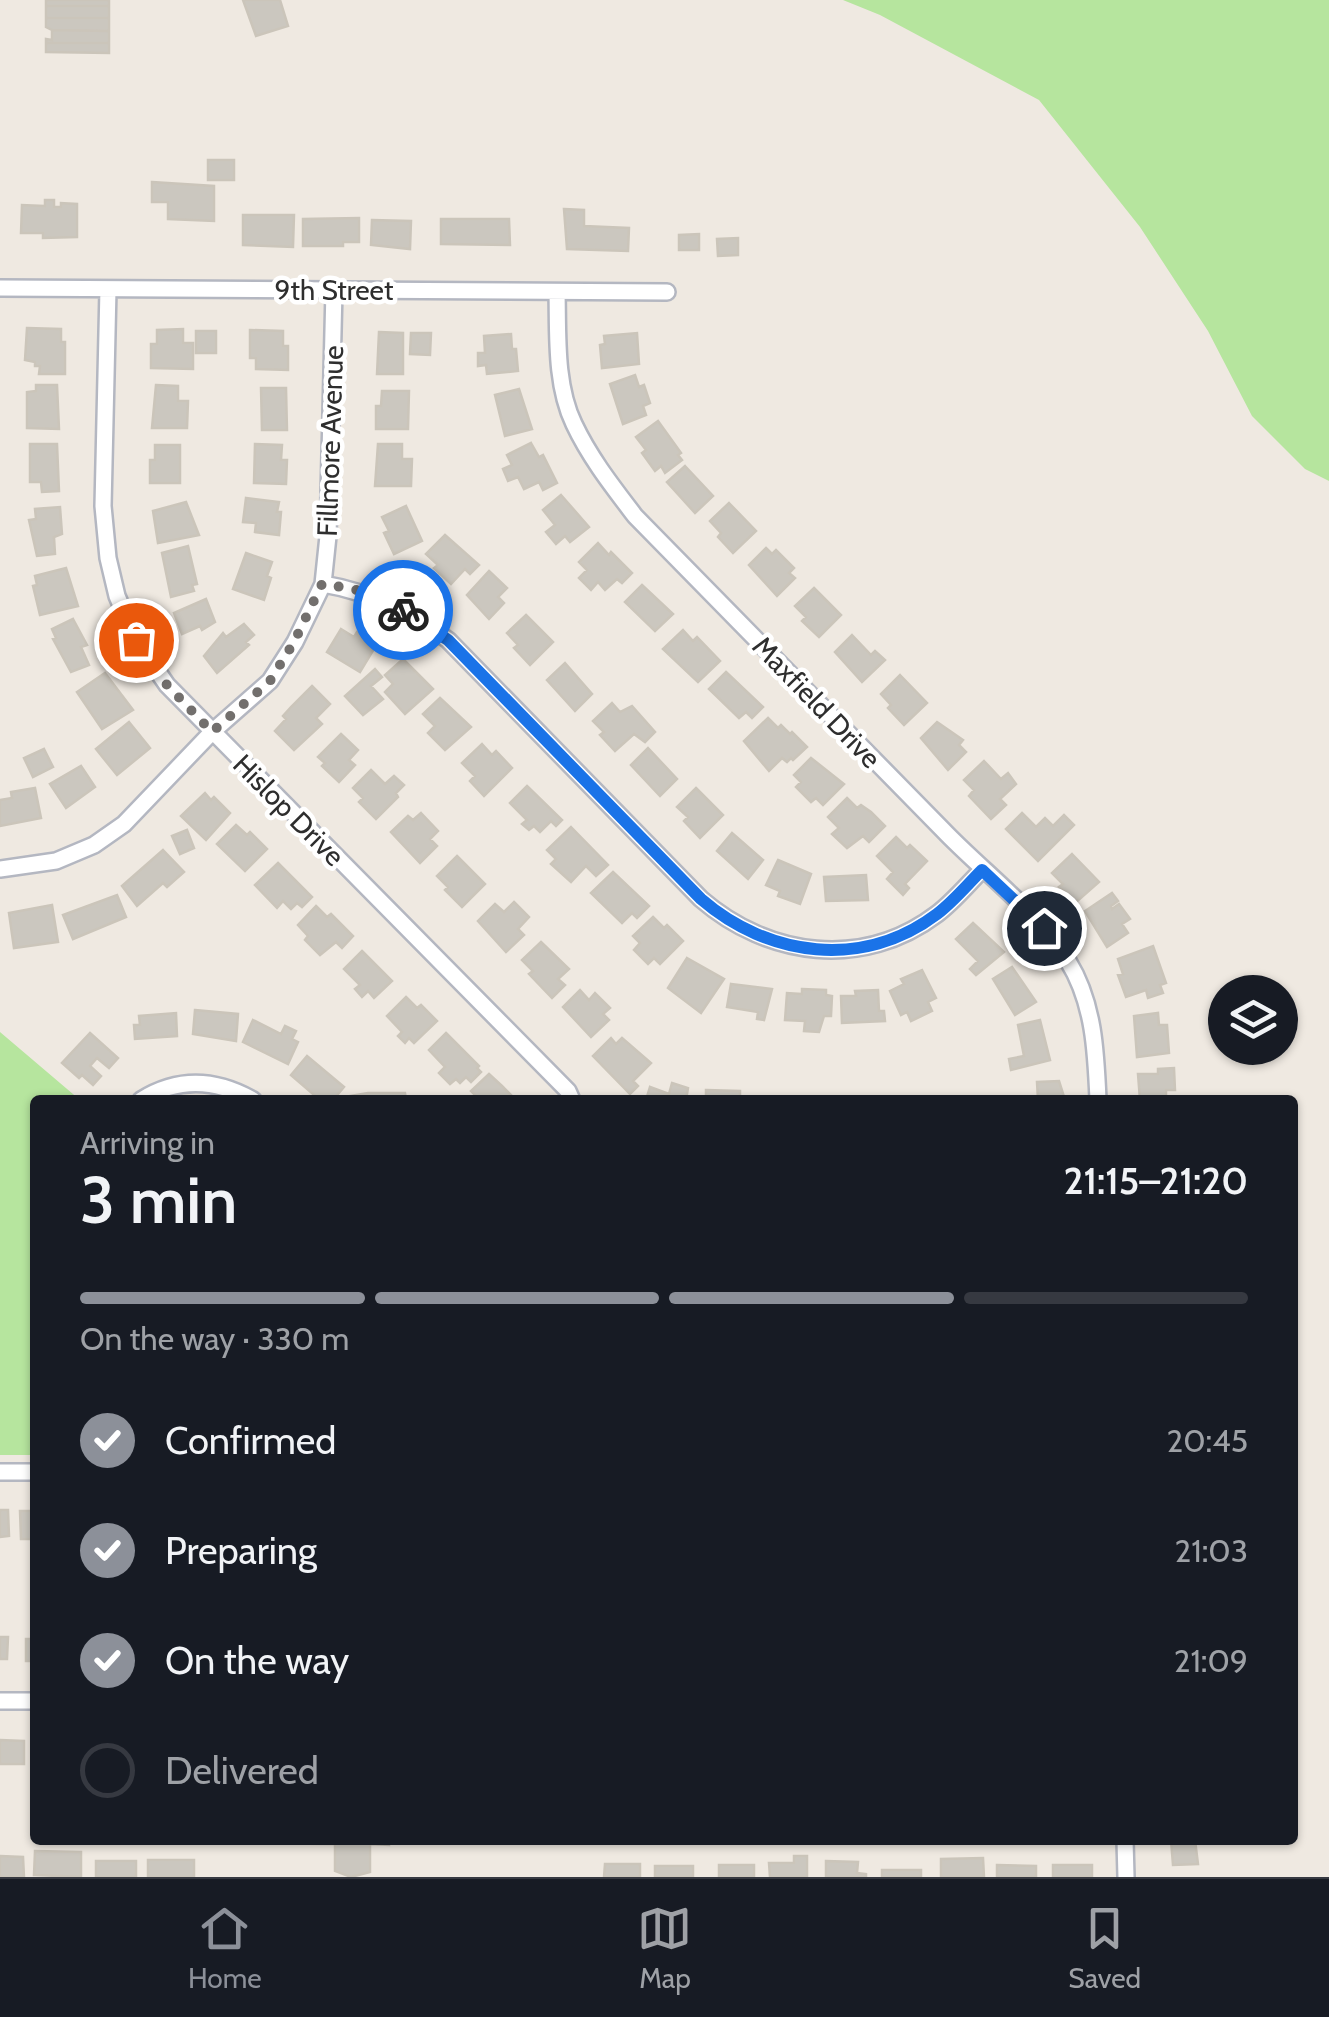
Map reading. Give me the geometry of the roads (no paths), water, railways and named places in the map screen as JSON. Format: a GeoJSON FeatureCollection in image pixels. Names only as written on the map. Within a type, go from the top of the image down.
{"type":"FeatureCollection","features":[{"type":"Feature","properties":{"kind":"street","name":"9th Street"},"geometry":{"type":"LineString","coordinates":[[0,288],[667,292]]}},
{"type":"Feature","properties":{"kind":"street","name":"Hislop Drive"},"geometry":{"type":"LineString","coordinates":[[108,288],[103,506],[108,558],[117,596],[136,640],[167,685],[570,1095]]}},
{"type":"Feature","properties":{"kind":"street","name":"Fillmore Avenue"},"geometry":{"type":"LineString","coordinates":[[0,869],[56,862],[94,845],[124,824],[212,732],[270,681],[294,642],[322,584],[328,536],[334,290]]}},
{"type":"Feature","properties":{"kind":"street","name":"Maxfield Drive"},"geometry":{"type":"LineString","coordinates":[[557,292],[559,361],[572,420],[606,476],[635,516],[982,870],[1044,928],[1074,972],[1093,1029],[1098,1095]]}},
{"type":"Feature","properties":{"kind":"street"},"geometry":{"type":"LineString","coordinates":[[322,584],[354,589],[410,613],[448,640],[701,899],[722,917],[759,938],[804,949],[830,950],[886,940],[940,912],[982,870]]}},
{"type":"Feature","properties":{"kind":"street"},"geometry":{"type":"LineString","coordinates":[[151,1095],[168,1086],[202,1082],[230,1087],[244,1095]]}},
{"type":"Feature","properties":{"kind":"street"},"geometry":{"type":"LineString","coordinates":[[0,1472],[30,1472]]}},
{"type":"Feature","properties":{"kind":"street"},"geometry":{"type":"LineString","coordinates":[[0,1701],[30,1701]]}},
{"type":"Feature","properties":{"kind":"street"},"geometry":{"type":"LineString","coordinates":[[1125,1845],[1126,1877]]}}]}
